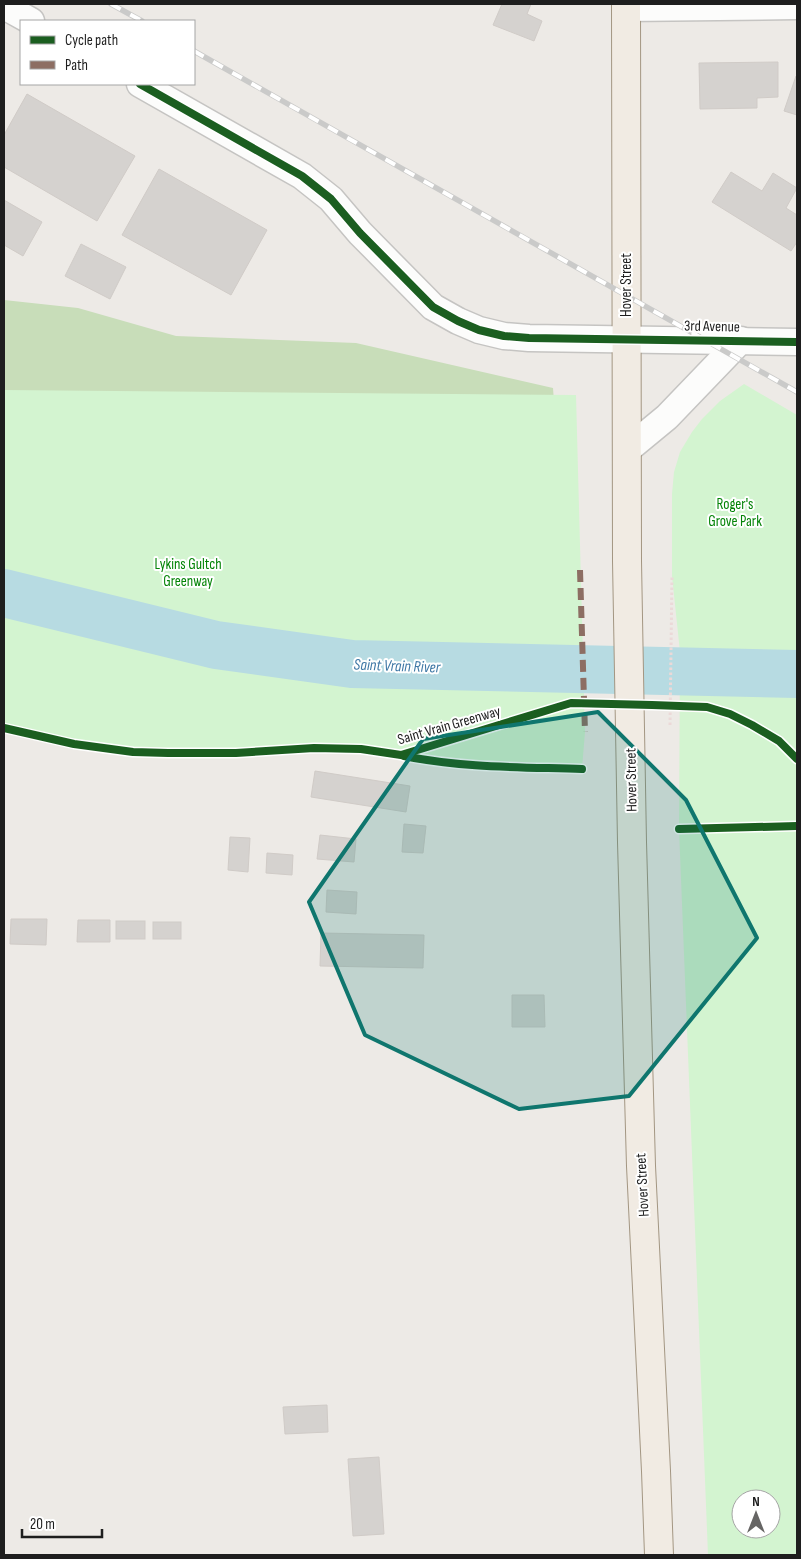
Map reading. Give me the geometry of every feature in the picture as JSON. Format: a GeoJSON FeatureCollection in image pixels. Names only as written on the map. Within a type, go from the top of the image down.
{"type":"FeatureCollection","features":[{"type":"Feature","properties":{"kind":"main road","name":"Hover Street"},"geometry":{"type":"LineString","coordinates":[[626,6],[627,561],[630,741],[640,1166],[659,1555]]}},
{"type":"Feature","properties":{"kind":"street"},"geometry":{"type":"LineString","coordinates":[[4,6],[28,20]]}},
{"type":"Feature","properties":{"kind":"street"},"geometry":{"type":"LineString","coordinates":[[626,6],[797,6]]}},
{"type":"Feature","properties":{"kind":"street","name":"3rd Avenue"},"geometry":{"type":"LineString","coordinates":[[142,85],[302,176],[331,199],[360,233],[427,302],[449,317],[479,330],[512,337],[797,342]]}},
{"type":"Feature","properties":{"kind":"street"},"geometry":{"type":"LineString","coordinates":[[627,450],[667,417],[741,340]]}},
{"type":"Feature","properties":{"kind":"path"},"geometry":{"type":"LineString","coordinates":[[670,724],[672,576]]}},
{"type":"Feature","properties":{"kind":"path"},"geometry":{"type":"LineString","coordinates":[[661,705],[679,706]]}},
{"type":"Feature","properties":{"kind":"highlighted area"},"geometry":{"type":"Polygon","coordinates":[[[598,712],[686,800],[757,938],[629,1096],[519,1109],[365,1035],[309,902],[423,739],[598,712]]]}},
{"type":"Feature","properties":{"kind":"green space"},"geometry":{"type":"Polygon","coordinates":[[[4,300],[78,308],[176,336],[356,343],[553,388],[568,592],[4,555],[4,300]]]}},
{"type":"Feature","properties":{"kind":"green space","name":"Roger's Grove Park"},"geometry":{"type":"Polygon","coordinates":[[[744,384],[797,415],[797,1555],[708,1555],[679,829],[680,652],[672,576],[672,494],[674,472],[680,452],[702,419],[720,401],[744,384]]]}},
{"type":"Feature","properties":{"kind":"green space","name":"Lykins Gultch Greenway"},"geometry":{"type":"Polygon","coordinates":[[[4,390],[576,395],[585,732],[582,769],[460,765],[361,749],[314,748],[236,753],[133,752],[74,744],[4,728],[4,390]]]}},
{"type":"Feature","properties":{"kind":"building"},"geometry":{"type":"Polygon","coordinates":[[[502,4],[531,4],[527,14],[542,21],[534,41],[493,25],[502,4]]]}},
{"type":"Feature","properties":{"kind":"building"},"geometry":{"type":"Polygon","coordinates":[[[778,62],[778,97],[757,98],[757,108],[700,109],[699,63],[778,62]]]}},
{"type":"Feature","properties":{"kind":"building"},"geometry":{"type":"Polygon","coordinates":[[[797,77],[797,115],[784,111],[797,77]]]}},
{"type":"Feature","properties":{"kind":"building"},"geometry":{"type":"Polygon","coordinates":[[[27,94],[135,156],[97,221],[4,167],[4,135],[27,94]]]}},
{"type":"Feature","properties":{"kind":"building"},"geometry":{"type":"Polygon","coordinates":[[[159,169],[267,230],[231,295],[122,235],[159,169]]]}},
{"type":"Feature","properties":{"kind":"building"},"geometry":{"type":"Polygon","coordinates":[[[731,172],[762,191],[773,173],[797,188],[786,208],[797,215],[797,242],[791,251],[712,202],[731,172]]]}},
{"type":"Feature","properties":{"kind":"building"},"geometry":{"type":"Polygon","coordinates":[[[4,200],[42,222],[23,256],[4,245],[4,200]]]}},
{"type":"Feature","properties":{"kind":"building"},"geometry":{"type":"Polygon","coordinates":[[[81,244],[126,267],[110,299],[65,276],[81,244]]]}},
{"type":"Feature","properties":{"kind":"building"},"geometry":{"type":"Polygon","coordinates":[[[315,771],[410,786],[406,812],[311,797],[315,771]]]}},
{"type":"Feature","properties":{"kind":"building"},"geometry":{"type":"Polygon","coordinates":[[[404,824],[426,826],[423,853],[402,852],[404,824]]]}},
{"type":"Feature","properties":{"kind":"building"},"geometry":{"type":"Polygon","coordinates":[[[320,835],[356,839],[354,862],[317,859],[320,835]]]}},
{"type":"Feature","properties":{"kind":"building"},"geometry":{"type":"Polygon","coordinates":[[[230,837],[250,838],[248,872],[228,870],[230,837]]]}},
{"type":"Feature","properties":{"kind":"building"},"geometry":{"type":"Polygon","coordinates":[[[267,853],[293,855],[292,875],[266,873],[267,853]]]}},
{"type":"Feature","properties":{"kind":"building"},"geometry":{"type":"Polygon","coordinates":[[[327,890],[357,892],[356,914],[326,912],[327,890]]]}},
{"type":"Feature","properties":{"kind":"building"},"geometry":{"type":"Polygon","coordinates":[[[11,919],[47,919],[46,945],[10,944],[11,919]]]}},
{"type":"Feature","properties":{"kind":"building"},"geometry":{"type":"Polygon","coordinates":[[[78,920],[110,920],[110,942],[77,942],[78,920]]]}},
{"type":"Feature","properties":{"kind":"building"},"geometry":{"type":"Polygon","coordinates":[[[116,921],[145,921],[145,939],[116,939],[116,921]]]}},
{"type":"Feature","properties":{"kind":"building"},"geometry":{"type":"Polygon","coordinates":[[[153,922],[181,922],[181,939],[153,939],[153,922]]]}},
{"type":"Feature","properties":{"kind":"building"},"geometry":{"type":"Polygon","coordinates":[[[321,933],[424,935],[423,968],[320,966],[321,933]]]}},
{"type":"Feature","properties":{"kind":"building"},"geometry":{"type":"Polygon","coordinates":[[[512,995],[544,995],[545,1027],[512,1027],[512,995]]]}},
{"type":"Feature","properties":{"kind":"building"},"geometry":{"type":"Polygon","coordinates":[[[327,1405],[328,1432],[285,1434],[283,1407],[327,1405]]]}},
{"type":"Feature","properties":{"kind":"building"},"geometry":{"type":"Polygon","coordinates":[[[379,1457],[384,1534],[353,1536],[348,1459],[379,1457]]]}},
{"type":"Feature","properties":{"kind":"waterway","name":"Saint Vrain River"},"geometry":{"type":"LineString","coordinates":[[4,593],[216,645],[352,664],[797,674]]}},
{"type":"Feature","properties":{"kind":"railway"},"geometry":{"type":"LineString","coordinates":[[111,4],[140,20]]}},
{"type":"Feature","properties":{"kind":"railway"},"geometry":{"type":"LineString","coordinates":[[195,52],[797,392]]}},
{"type":"Feature","properties":{"kind":"marked path"},"geometry":{"type":"LineString","coordinates":[[580,570],[585,732]]}},
{"type":"Feature","properties":{"kind":"cycle path"},"geometry":{"type":"LineString","coordinates":[[142,85],[302,176],[331,199],[360,233],[433,307],[479,330],[504,336],[529,338],[797,342]]}},
{"type":"Feature","properties":{"kind":"cycle path","name":"Saint Vrain Greenway"},"geometry":{"type":"LineString","coordinates":[[4,728],[74,744],[133,752],[236,753],[314,748],[361,749],[401,755],[571,703],[707,707],[730,714],[752,725],[779,741],[797,759]]}},
{"type":"Feature","properties":{"kind":"cycle path","name":"Saint Vrain Greenway"},"geometry":{"type":"LineString","coordinates":[[404,756],[470,765],[582,769]]}},
{"type":"Feature","properties":{"kind":"cycle path"},"geometry":{"type":"LineString","coordinates":[[679,829],[797,826]]}}]}
